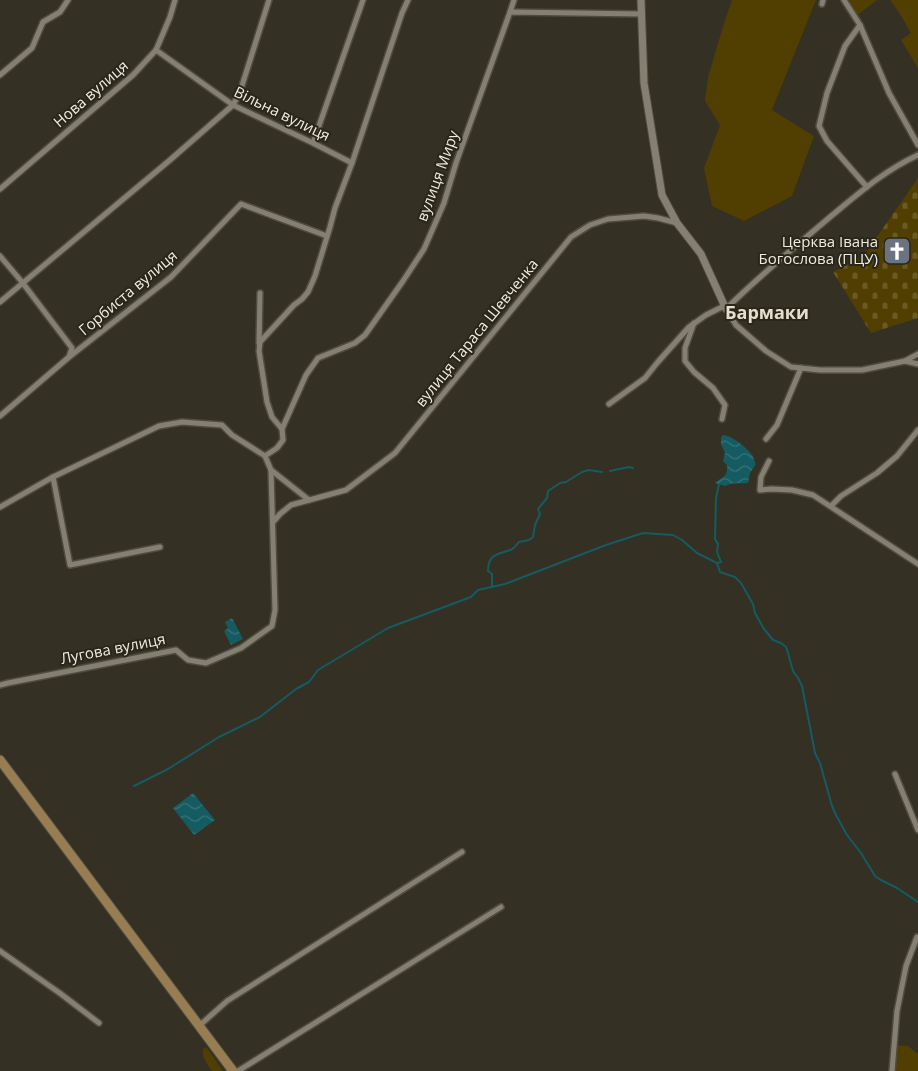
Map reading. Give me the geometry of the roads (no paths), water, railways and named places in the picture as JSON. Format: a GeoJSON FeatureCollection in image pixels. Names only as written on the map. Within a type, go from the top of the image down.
{"type":"FeatureCollection","features":[{"type":"Feature","properties":{"kind":"main road"},"geometry":{"type":"LineString","coordinates":[[0,760],[233,1071]]}},
{"type":"Feature","properties":{"kind":"street"},"geometry":{"type":"LineString","coordinates":[[0,75],[32,48],[43,22],[60,12],[68,0]]}},
{"type":"Feature","properties":{"kind":"street","name":"Нова вулиця"},"geometry":{"type":"LineString","coordinates":[[0,189],[133,75],[156,50],[175,0]]}},
{"type":"Feature","properties":{"kind":"street"},"geometry":{"type":"LineString","coordinates":[[0,302],[233,105],[240,92],[269,0]]}},
{"type":"Feature","properties":{"kind":"street"},"geometry":{"type":"LineString","coordinates":[[313,143],[363,0]]}},
{"type":"Feature","properties":{"kind":"street"},"geometry":{"type":"LineString","coordinates":[[259,346],[264,337],[308,292],[315,276],[335,208],[408,0]]}},
{"type":"Feature","properties":{"kind":"street","name":"вулиця Миру"},"geometry":{"type":"LineString","coordinates":[[265,456],[277,448],[283,440],[282,429],[306,375],[318,358],[355,343],[365,335],[424,249],[444,203],[456,163],[514,0]]}},
{"type":"Feature","properties":{"kind":"street"},"geometry":{"type":"LineString","coordinates":[[642,0],[644,83],[662,195],[677,223],[701,254],[725,308],[736,325],[790,367],[820,370],[862,370],[905,362],[918,364]]}},
{"type":"Feature","properties":{"kind":"street"},"geometry":{"type":"LineString","coordinates":[[844,0],[860,25],[889,93],[918,145]]}},
{"type":"Feature","properties":{"kind":"street"},"geometry":{"type":"LineString","coordinates":[[510,12],[642,14]]}},
{"type":"Feature","properties":{"kind":"street"},"geometry":{"type":"LineString","coordinates":[[860,25],[845,46],[827,93],[819,126],[827,141],[867,187]]}},
{"type":"Feature","properties":{"kind":"street","name":"Вільна вулиця"},"geometry":{"type":"LineString","coordinates":[[156,50],[190,73],[222,99],[352,162]]}},
{"type":"Feature","properties":{"kind":"street"},"geometry":{"type":"LineString","coordinates":[[609,404],[645,378],[689,327],[706,314],[725,308],[792,249],[878,178],[918,155]]}},
{"type":"Feature","properties":{"kind":"street","name":"Горбиста вулиця"},"geometry":{"type":"LineString","coordinates":[[0,416],[69,357],[171,277],[241,204],[327,236]]}},
{"type":"Feature","properties":{"kind":"street","name":"вулиця Тараса Шевченка"},"geometry":{"type":"LineString","coordinates":[[273,522],[291,505],[346,490],[395,454],[571,237],[590,225],[608,219],[644,216],[677,223]]}},
{"type":"Feature","properties":{"kind":"street"},"geometry":{"type":"LineString","coordinates":[[0,256],[72,348],[69,357]]}},
{"type":"Feature","properties":{"kind":"street"},"geometry":{"type":"LineString","coordinates":[[260,293],[259,346],[267,402],[272,417],[282,429]]}},
{"type":"Feature","properties":{"kind":"street"},"geometry":{"type":"LineString","coordinates":[[694,323],[685,348],[685,361],[694,372],[713,388],[725,405],[722,420]]}},
{"type":"Feature","properties":{"kind":"street"},"geometry":{"type":"LineString","coordinates":[[905,362],[918,354]]}},
{"type":"Feature","properties":{"kind":"street"},"geometry":{"type":"LineString","coordinates":[[766,439],[777,425],[801,368]]}},
{"type":"Feature","properties":{"kind":"street"},"geometry":{"type":"LineString","coordinates":[[0,507],[53,477],[159,426],[182,422],[222,425],[232,435],[265,456],[271,470],[309,500]]}},
{"type":"Feature","properties":{"kind":"street"},"geometry":{"type":"LineString","coordinates":[[831,506],[841,496],[876,473],[897,456],[918,430]]}},
{"type":"Feature","properties":{"kind":"street"},"geometry":{"type":"LineString","coordinates":[[769,462],[760,477],[760,490],[792,490],[813,495],[918,564]]}},
{"type":"Feature","properties":{"kind":"street","name":"Лугова вулиця"},"geometry":{"type":"LineString","coordinates":[[0,685],[176,650],[188,660],[206,663],[241,648],[272,626],[275,610],[271,470]]}},
{"type":"Feature","properties":{"kind":"street"},"geometry":{"type":"LineString","coordinates":[[53,477],[70,565],[160,547]]}},
{"type":"Feature","properties":{"kind":"street"},"geometry":{"type":"LineString","coordinates":[[895,774],[918,830]]}},
{"type":"Feature","properties":{"kind":"street"},"geometry":{"type":"LineString","coordinates":[[199,1026],[226,1001],[462,852]]}},
{"type":"Feature","properties":{"kind":"street"},"geometry":{"type":"LineString","coordinates":[[238,1071],[501,907]]}},
{"type":"Feature","properties":{"kind":"street"},"geometry":{"type":"LineString","coordinates":[[892,1071],[897,1011],[906,966],[916,936]]}},
{"type":"Feature","properties":{"kind":"street"},"geometry":{"type":"LineString","coordinates":[[0,951],[99,1023]]}},
{"type":"Feature","properties":{"kind":"water"},"geometry":{"type":"Polygon","coordinates":[[[723,435],[739,443],[753,456],[756,464],[750,473],[748,483],[725,486],[715,483],[727,472],[727,465],[723,461],[725,453],[721,444],[723,435]]]}},
{"type":"Feature","properties":{"kind":"water"},"geometry":{"type":"Polygon","coordinates":[[[232,618],[243,639],[231,645],[224,631],[228,628],[225,622],[232,618]]]}},
{"type":"Feature","properties":{"kind":"water"},"geometry":{"type":"Polygon","coordinates":[[[193,793],[215,820],[194,835],[173,808],[193,793]]]}},
{"type":"Feature","properties":{"kind":"waterway"},"geometry":{"type":"LineString","coordinates":[[610,471],[629,467],[633,468]]}},
{"type":"Feature","properties":{"kind":"waterway"},"geometry":{"type":"LineString","coordinates":[[492,587],[492,574],[488,571],[490,561],[494,556],[513,549],[519,542],[533,537],[535,525],[540,514],[538,509],[547,498],[548,491],[582,472],[589,470],[602,472]]}},
{"type":"Feature","properties":{"kind":"waterway"},"geometry":{"type":"LineString","coordinates":[[717,563],[721,562],[717,552],[718,544],[715,539],[716,498],[719,484]]}},
{"type":"Feature","properties":{"kind":"waterway"},"geometry":{"type":"LineString","coordinates":[[134,786],[168,769],[219,737],[260,717],[296,689],[309,682],[318,670],[388,628],[471,597],[478,590],[505,584],[606,545],[643,533],[673,535],[697,553],[717,563],[720,572],[735,577],[741,583],[753,604],[755,613],[764,629],[773,640],[786,647],[793,671],[802,686],[815,753],[820,763],[836,815],[847,835],[875,876],[918,902]]}},
{"type":"Feature","properties":{"kind":"place","name":"Церква Івана Богослова (ПЦУ)"},"geometry":{"type":"Point","coordinates":[897,251]}},
{"type":"Feature","properties":{"kind":"district","name":"Бармаки"},"geometry":{"type":"Point","coordinates":[767,313]}}]}
